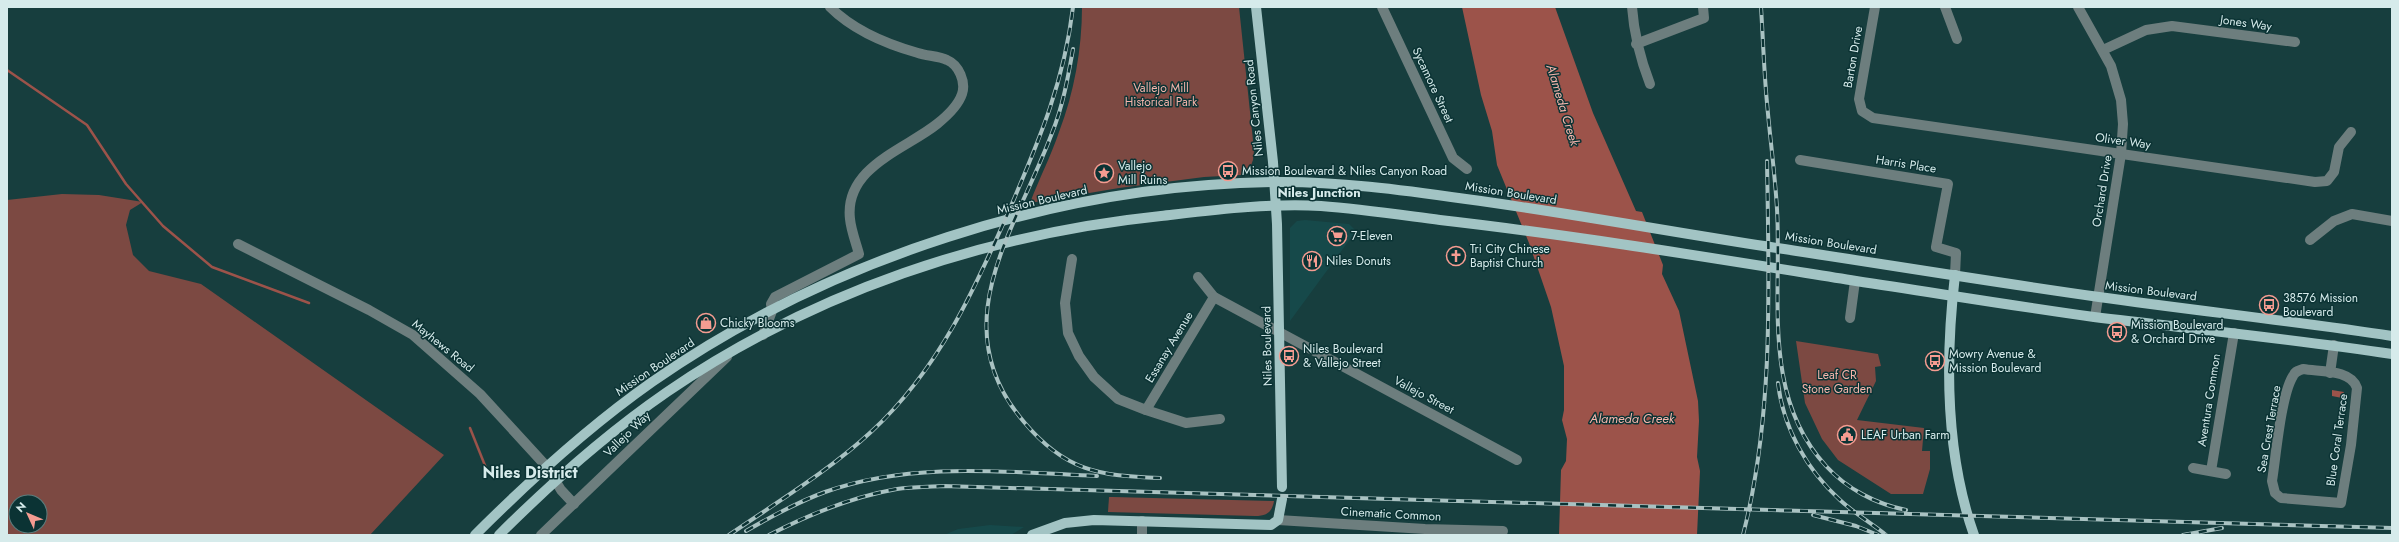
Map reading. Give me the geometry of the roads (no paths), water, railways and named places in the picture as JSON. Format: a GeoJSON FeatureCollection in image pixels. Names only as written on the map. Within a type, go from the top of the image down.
{"type":"FeatureCollection","features":[{"type":"Feature","properties":{"kind":"main road","name":"Niles Canyon Road"},"geometry":{"type":"LineString","coordinates":[[1256,7],[1276,206]]}},
{"type":"Feature","properties":{"kind":"main road","name":"Mission Boulevard"},"geometry":{"type":"LineString","coordinates":[[475,535],[547,466],[619,406],[684,362],[772,311],[888,259],[925,245],[1022,216],[1123,194],[1274,182],[1384,188],[1491,202],[1668,231],[2098,297],[2392,336]]}},
{"type":"Feature","properties":{"kind":"main road"},"geometry":{"type":"LineString","coordinates":[[499,535],[556,481],[643,409],[692,376],[732,352],[823,304],[871,284],[976,251],[1066,230],[1131,219],[1276,206],[1322,206],[1502,227],[1672,251],[1855,281],[2095,317],[2334,345],[2392,354]]}},
{"type":"Feature","properties":{"kind":"main road","name":"Niles Boulevard"},"geometry":{"type":"LineString","coordinates":[[1276,206],[1280,333],[1282,487]]}},
{"type":"Feature","properties":{"kind":"main road"},"geometry":{"type":"LineString","coordinates":[[1955,275],[1950,394],[1961,511],[1969,535]]}},
{"type":"Feature","properties":{"kind":"main road"},"geometry":{"type":"LineString","coordinates":[[684,362],[692,376]]}},
{"type":"Feature","properties":{"kind":"main road"},"geometry":{"type":"LineString","coordinates":[[1955,454],[1974,535]]}},
{"type":"Feature","properties":{"kind":"main road"},"geometry":{"type":"LineString","coordinates":[[1032,535],[1052,527],[1081,521],[1142,521],[1270,525],[1278,520],[1282,499]]}},
{"type":"Feature","properties":{"kind":"street"},"geometry":{"type":"LineString","coordinates":[[763,335],[772,311],[772,300],[779,294],[859,254],[850,218],[851,202],[857,185],[869,170],[884,158],[929,131],[949,115],[962,94],[963,84],[961,75],[948,60],[887,44],[851,25],[830,7]]}},
{"type":"Feature","properties":{"kind":"street","name":"Sycamore Street"},"geometry":{"type":"LineString","coordinates":[[1382,7],[1453,158],[1466,169]]}},
{"type":"Feature","properties":{"kind":"street"},"geometry":{"type":"LineString","coordinates":[[1632,7],[1636,44],[1650,84]]}},
{"type":"Feature","properties":{"kind":"street"},"geometry":{"type":"LineString","coordinates":[[1636,44],[1704,18],[1703,7]]}},
{"type":"Feature","properties":{"kind":"street","name":"Barton Drive"},"geometry":{"type":"LineString","coordinates":[[1862,111],[1859,99],[1875,7]]}},
{"type":"Feature","properties":{"kind":"street"},"geometry":{"type":"LineString","coordinates":[[1945,7],[1957,39]]}},
{"type":"Feature","properties":{"kind":"street","name":"Orchard Drive"},"geometry":{"type":"LineString","coordinates":[[2078,7],[2111,66],[2121,100],[2123,124],[2121,154],[2095,317]]}},
{"type":"Feature","properties":{"kind":"street","name":"Jones Way"},"geometry":{"type":"LineString","coordinates":[[2103,50],[2146,30],[2172,26],[2295,42]]}},
{"type":"Feature","properties":{"kind":"street","name":"Oliver Way"},"geometry":{"type":"LineString","coordinates":[[1862,111],[1873,118],[2315,182],[2327,180],[2334,172],[2339,148],[2351,132]]}},
{"type":"Feature","properties":{"kind":"street","name":"Harris Place"},"geometry":{"type":"LineString","coordinates":[[1800,160],[1948,184],[1936,246],[1956,253],[1955,275]]}},
{"type":"Feature","properties":{"kind":"street"},"geometry":{"type":"LineString","coordinates":[[2310,240],[2334,221],[2352,214],[2392,221]]}},
{"type":"Feature","properties":{"kind":"street","name":"Mayhews Road"},"geometry":{"type":"LineString","coordinates":[[238,244],[368,310],[413,335],[480,394],[547,466],[556,481],[574,504]]}},
{"type":"Feature","properties":{"kind":"street"},"geometry":{"type":"LineString","coordinates":[[1072,259],[1065,303],[1068,333],[1079,356],[1094,377],[1118,399],[1146,410],[1186,423],[1220,420]]}},
{"type":"Feature","properties":{"kind":"street","name":"Vallejo Street"},"geometry":{"type":"LineString","coordinates":[[1198,277],[1214,297],[1280,333],[1296,339],[1518,460]]}},
{"type":"Feature","properties":{"kind":"street"},"geometry":{"type":"LineString","coordinates":[[1850,318],[1855,281]]}},
{"type":"Feature","properties":{"kind":"street","name":"Essanay Avenue"},"geometry":{"type":"LineString","coordinates":[[1146,410],[1214,297]]}},
{"type":"Feature","properties":{"kind":"street","name":"Aventura Common"},"geometry":{"type":"LineString","coordinates":[[2211,471],[2234,333]]}},
{"type":"Feature","properties":{"kind":"street"},"geometry":{"type":"LineString","coordinates":[[2330,373],[2334,345]]}},
{"type":"Feature","properties":{"kind":"street","name":"Vallejo Way"},"geometry":{"type":"LineString","coordinates":[[541,535],[732,352]]}},
{"type":"Feature","properties":{"kind":"street","name":"Sea Crest Terrace"},"geometry":{"type":"LineString","coordinates":[[2330,373],[2303,369],[2296,371],[2286,394],[2272,481],[2275,493],[2281,498],[2341,503]]}},
{"type":"Feature","properties":{"kind":"street","name":"Blue Coral Terrace"},"geometry":{"type":"LineString","coordinates":[[2330,373],[2347,375],[2354,380],[2357,388],[2356,408],[2341,503]]}},
{"type":"Feature","properties":{"kind":"street"},"geometry":{"type":"LineString","coordinates":[[2193,468],[2226,474]]}},
{"type":"Feature","properties":{"kind":"street","name":"Cinematic Common"},"geometry":{"type":"LineString","coordinates":[[1278,520],[1425,532],[1497,532]]}},
{"type":"Feature","properties":{"kind":"street"},"geometry":{"type":"LineString","coordinates":[[1142,521],[1142,535]]}},
{"type":"Feature","properties":{"kind":"water","name":"Alameda Creek"},"geometry":{"type":"Polygon","coordinates":[[[1462,7],[1555,7],[1593,113],[1636,211],[1642,212],[1663,265],[1662,274],[1679,311],[1698,401],[1699,421],[1697,457],[1700,471],[1697,535],[1559,535],[1561,470],[1566,461],[1567,439],[1562,420],[1564,410],[1564,366],[1551,307],[1529,243],[1497,165],[1492,131],[1481,95],[1462,7]]]}},
{"type":"Feature","properties":{"kind":"water"},"geometry":{"type":"Polygon","coordinates":[[[2332,390],[2344,392],[2342,398],[2332,396],[2332,390]]]}},
{"type":"Feature","properties":{"kind":"waterway"},"geometry":{"type":"LineString","coordinates":[[7,70],[87,125],[126,184],[163,226],[212,267],[309,303]]}},
{"type":"Feature","properties":{"kind":"waterway"},"geometry":{"type":"LineString","coordinates":[[470,428],[486,468]]}},
{"type":"Feature","properties":{"kind":"railway"},"geometry":{"type":"LineString","coordinates":[[729,535],[802,486],[855,446],[896,407],[936,354],[953,326],[984,267],[1032,157],[1050,109],[1064,60],[1073,7]]}},
{"type":"Feature","properties":{"kind":"railway"},"geometry":{"type":"LineString","coordinates":[[1761,7],[1766,91],[1777,209],[1779,344],[1783,377],[1792,408],[1805,438],[1826,466],[1843,482],[1873,500],[1906,510]]}},
{"type":"Feature","properties":{"kind":"railway"},"geometry":{"type":"LineString","coordinates":[[1073,49],[1065,91],[1056,123],[1005,241],[993,278],[987,314],[988,350],[1000,386],[1024,422],[1054,451],[1069,461],[1084,468],[1119,475],[1160,478]]}},
{"type":"Feature","properties":{"kind":"railway"},"geometry":{"type":"LineString","coordinates":[[1743,535],[1753,489],[1765,396],[1768,302],[1767,161]]}},
{"type":"Feature","properties":{"kind":"railway"},"geometry":{"type":"LineString","coordinates":[[1778,383],[1785,416],[1798,447],[1807,462],[1840,500],[1886,535]]}},
{"type":"Feature","properties":{"kind":"railway"},"geometry":{"type":"LineString","coordinates":[[746,531],[805,500],[825,492],[858,482],[891,476],[925,472],[960,471],[1029,472],[1097,476]]}},
{"type":"Feature","properties":{"kind":"railway"},"geometry":{"type":"LineString","coordinates":[[769,535],[815,513],[880,492],[914,487],[943,486],[2392,528]]}},
{"type":"Feature","properties":{"kind":"railway"},"geometry":{"type":"LineString","coordinates":[[1813,515],[1856,526],[1878,535]]}},
{"type":"Feature","properties":{"kind":"railway"},"geometry":{"type":"LineString","coordinates":[[2183,535],[2222,528]]}},
{"type":"Feature","properties":{"kind":"place","name":"Mission Boulevard & Niles Canyon Road"},"geometry":{"type":"Point","coordinates":[1228,171]}},
{"type":"Feature","properties":{"kind":"place","name":"Vallejo Mill Ruins"},"geometry":{"type":"Point","coordinates":[1104,173]}},
{"type":"Feature","properties":{"kind":"place","name":"7-Eleven"},"geometry":{"type":"Point","coordinates":[1337,236]}},
{"type":"Feature","properties":{"kind":"place","name":"Tri City Chinese Baptist Church"},"geometry":{"type":"Point","coordinates":[1456,256]}},
{"type":"Feature","properties":{"kind":"place","name":"Niles Donuts"},"geometry":{"type":"Point","coordinates":[1312,261]}},
{"type":"Feature","properties":{"kind":"place","name":"38576 Mission Boulevard"},"geometry":{"type":"Point","coordinates":[2269,305]}},
{"type":"Feature","properties":{"kind":"place","name":"Chicky Blooms"},"geometry":{"type":"Point","coordinates":[706,323]}},
{"type":"Feature","properties":{"kind":"place","name":"Mission Boulevard & Orchard Drive"},"geometry":{"type":"Point","coordinates":[2117,332]}},
{"type":"Feature","properties":{"kind":"place","name":"Niles Boulevard & Vallejo Street"},"geometry":{"type":"Point","coordinates":[1289,356]}},
{"type":"Feature","properties":{"kind":"place","name":"Mowry Avenue & Mission Boulevard"},"geometry":{"type":"Point","coordinates":[1935,361]}},
{"type":"Feature","properties":{"kind":"place","name":"LEAF Urban Farm"},"geometry":{"type":"Point","coordinates":[1847,435]}},
{"type":"Feature","properties":{"kind":"district","name":"Niles Junction"},"geometry":{"type":"Point","coordinates":[1319,192]}},
{"type":"Feature","properties":{"kind":"district","name":"Niles District"},"geometry":{"type":"Point","coordinates":[530,472]}},
{"type":"Feature","properties":{"kind":"park label","name":"Vallejo Mill Historical Park"},"geometry":{"type":"Point","coordinates":[1161,95]}},
{"type":"Feature","properties":{"kind":"park label","name":"Leaf CR Stone Garden"},"geometry":{"type":"Point","coordinates":[1837,382]}}]}
